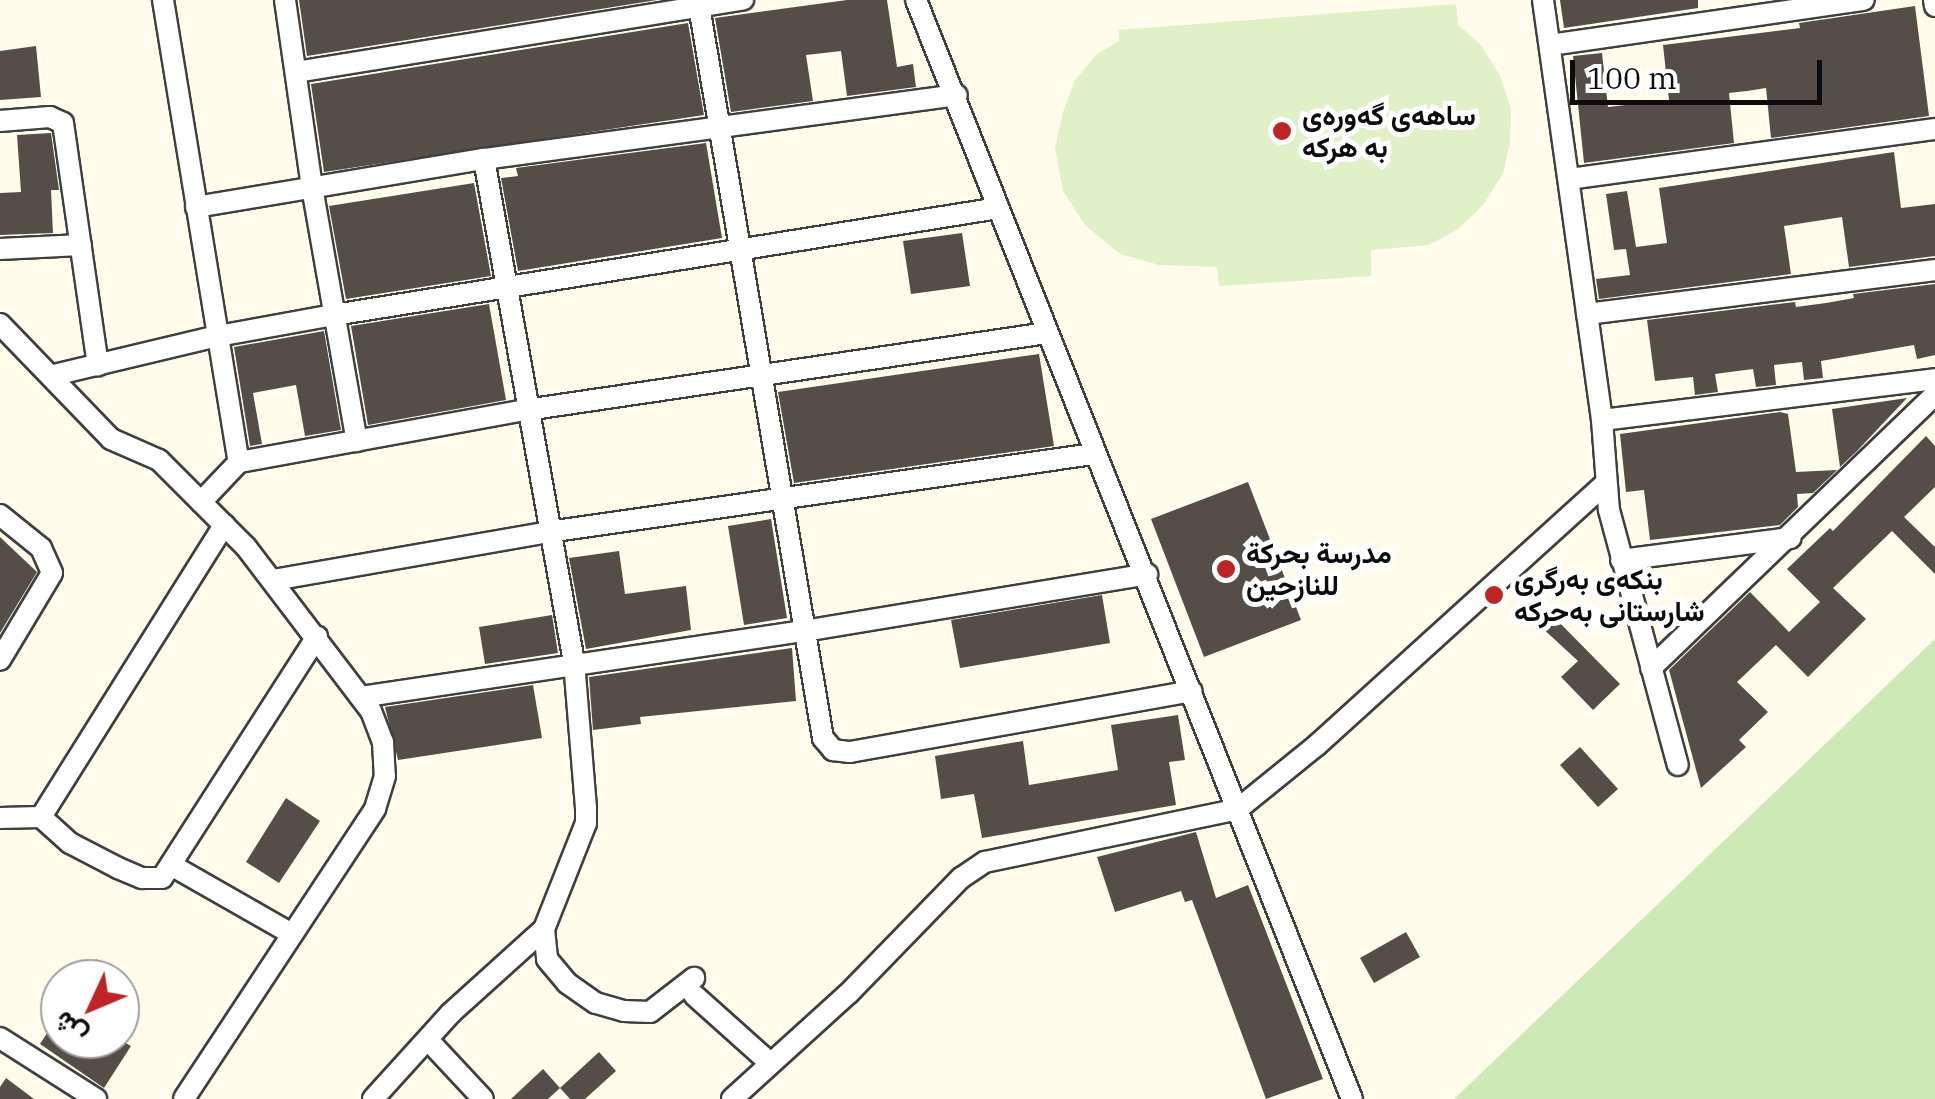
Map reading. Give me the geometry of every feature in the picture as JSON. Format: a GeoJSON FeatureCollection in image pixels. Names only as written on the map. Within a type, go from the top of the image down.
{"type":"FeatureCollection","features":[{"type":"Feature","properties":{"kind":"street"},"geometry":{"type":"LineString","coordinates":[[163,0],[238,462]]}},
{"type":"Feature","properties":{"kind":"street"},"geometry":{"type":"LineString","coordinates":[[285,0],[312,187],[357,441]]}},
{"type":"Feature","properties":{"kind":"street"},"geometry":{"type":"LineString","coordinates":[[296,72],[698,3],[742,0]]}},
{"type":"Feature","properties":{"kind":"street"},"geometry":{"type":"LineString","coordinates":[[916,0],[957,95],[1093,454],[1147,574],[1281,929],[1352,1099]]}},
{"type":"Feature","properties":{"kind":"street"},"geometry":{"type":"LineString","coordinates":[[1543,0],[1602,420],[1605,484],[1678,764]]}},
{"type":"Feature","properties":{"kind":"street"},"geometry":{"type":"LineString","coordinates":[[1550,45],[1864,0]]}},
{"type":"Feature","properties":{"kind":"street"},"geometry":{"type":"LineString","coordinates":[[698,3],[822,738],[833,750],[850,752],[1192,691]]}},
{"type":"Feature","properties":{"kind":"street"},"geometry":{"type":"LineString","coordinates":[[196,206],[484,160],[957,95]]}},
{"type":"Feature","properties":{"kind":"street"},"geometry":{"type":"LineString","coordinates":[[0,121],[50,117],[63,123],[98,365]]}},
{"type":"Feature","properties":{"kind":"street"},"geometry":{"type":"LineString","coordinates":[[1568,179],[1935,129]]}},
{"type":"Feature","properties":{"kind":"street"},"geometry":{"type":"LineString","coordinates":[[373,1099],[475,989],[498,975],[544,929],[586,824],[574,662],[484,160]]}},
{"type":"Feature","properties":{"kind":"street"},"geometry":{"type":"LineString","coordinates":[[54,376],[218,336],[334,315],[998,208]]}},
{"type":"Feature","properties":{"kind":"street"},"geometry":{"type":"LineString","coordinates":[[0,250],[80,244]]}},
{"type":"Feature","properties":{"kind":"street"},"geometry":{"type":"LineString","coordinates":[[1587,314],[1935,270]]}},
{"type":"Feature","properties":{"kind":"street"},"geometry":{"type":"LineString","coordinates":[[0,324],[111,439],[159,460],[224,525],[274,580],[361,697],[383,742],[381,793],[184,1099]]}},
{"type":"Feature","properties":{"kind":"street"},"geometry":{"type":"LineString","coordinates":[[201,502],[238,462],[526,410],[1047,333]]}},
{"type":"Feature","properties":{"kind":"street"},"geometry":{"type":"LineString","coordinates":[[1602,420],[1935,379]]}},
{"type":"Feature","properties":{"kind":"street"},"geometry":{"type":"LineString","coordinates":[[1652,668],[1935,394]]}},
{"type":"Feature","properties":{"kind":"street"},"geometry":{"type":"LineString","coordinates":[[274,580],[548,532],[1093,454]]}},
{"type":"Feature","properties":{"kind":"street"},"geometry":{"type":"LineString","coordinates":[[732,1099],[836,1005],[961,878],[984,862],[1238,809],[1317,745],[1605,484]]}},
{"type":"Feature","properties":{"kind":"street"},"geometry":{"type":"LineString","coordinates":[[0,515],[41,548],[52,573],[0,660]]}},
{"type":"Feature","properties":{"kind":"street"},"geometry":{"type":"LineString","coordinates":[[41,817],[224,525]]}},
{"type":"Feature","properties":{"kind":"street"},"geometry":{"type":"LineString","coordinates":[[1622,560],[1790,538]]}},
{"type":"Feature","properties":{"kind":"street"},"geometry":{"type":"LineString","coordinates":[[361,697],[574,662],[804,631],[1147,574]]}},
{"type":"Feature","properties":{"kind":"street"},"geometry":{"type":"LineString","coordinates":[[0,818],[41,817],[70,843],[142,878],[162,878],[317,638]]}},
{"type":"Feature","properties":{"kind":"street"},"geometry":{"type":"LineString","coordinates":[[171,865],[292,934]]}},
{"type":"Feature","properties":{"kind":"street"},"geometry":{"type":"LineString","coordinates":[[544,929],[547,959],[567,983],[596,1003],[624,1011],[650,1012],[694,986],[770,1064]]}},
{"type":"Feature","properties":{"kind":"street"},"geometry":{"type":"LineString","coordinates":[[0,1038],[68,1092],[96,1099]]}},
{"type":"Feature","properties":{"kind":"street"},"geometry":{"type":"LineString","coordinates":[[429,1041],[483,1099]]}},
{"type":"Feature","properties":{"kind":"street"},"geometry":{"type":"LineString","coordinates":[[0,1046],[21,1052]]}},
{"type":"Feature","properties":{"kind":"green space"},"geometry":{"type":"Polygon","coordinates":[[[1456,4],[1458,25],[1481,45],[1500,76],[1511,109],[1510,142],[1503,174],[1483,205],[1457,230],[1428,245],[1371,250],[1371,276],[1219,286],[1217,267],[1159,265],[1120,254],[1085,225],[1063,191],[1055,148],[1063,112],[1075,80],[1097,54],[1119,41],[1119,30],[1456,4]]]}},
{"type":"Feature","properties":{"kind":"green space"},"geometry":{"type":"Polygon","coordinates":[[[1935,639],[1935,1099],[1454,1099],[1935,639]]]}},
{"type":"Feature","properties":{"kind":"building"},"geometry":{"type":"Polygon","coordinates":[[[299,0],[657,0],[307,56],[299,0]]]}},
{"type":"Feature","properties":{"kind":"building"},"geometry":{"type":"Polygon","coordinates":[[[847,0],[887,0],[897,67],[913,64],[916,87],[847,96],[841,51],[806,55],[813,101],[731,112],[715,18],[847,0]]]}},
{"type":"Feature","properties":{"kind":"building"},"geometry":{"type":"Polygon","coordinates":[[[1560,0],[1698,0],[1698,8],[1564,28],[1560,0]]]}},
{"type":"Feature","properties":{"kind":"building"},"geometry":{"type":"Polygon","coordinates":[[[1915,6],[1929,116],[1771,138],[1766,88],[1729,93],[1734,143],[1584,163],[1573,56],[1602,53],[1608,107],[1669,100],[1663,45],[1800,28],[1799,23],[1915,6]]]}},
{"type":"Feature","properties":{"kind":"building"},"geometry":{"type":"Polygon","coordinates":[[[688,23],[704,115],[324,172],[311,84],[688,23]]]}},
{"type":"Feature","properties":{"kind":"building"},"geometry":{"type":"Polygon","coordinates":[[[36,46],[41,97],[0,100],[0,51],[36,46]]]}},
{"type":"Feature","properties":{"kind":"building"},"geometry":{"type":"Polygon","coordinates":[[[51,133],[59,190],[51,190],[53,233],[0,235],[0,193],[21,192],[17,135],[51,133]]]}},
{"type":"Feature","properties":{"kind":"building"},"geometry":{"type":"Polygon","coordinates":[[[706,143],[722,238],[518,271],[501,178],[518,176],[516,168],[706,143]]]}},
{"type":"Feature","properties":{"kind":"building"},"geometry":{"type":"Polygon","coordinates":[[[1894,152],[1901,208],[1935,204],[1935,256],[1849,267],[1842,217],[1784,226],[1791,274],[1599,299],[1596,279],[1630,275],[1626,249],[1614,250],[1606,194],[1627,191],[1636,247],[1667,243],[1659,188],[1894,152]]]}},
{"type":"Feature","properties":{"kind":"building"},"geometry":{"type":"Polygon","coordinates":[[[474,183],[491,276],[346,299],[329,206],[474,183]]]}},
{"type":"Feature","properties":{"kind":"building"},"geometry":{"type":"Polygon","coordinates":[[[962,233],[970,286],[911,294],[903,241],[962,233]]]}},
{"type":"Feature","properties":{"kind":"building"},"geometry":{"type":"Polygon","coordinates":[[[1935,284],[1935,355],[1917,359],[1914,345],[1821,361],[1823,378],[1804,380],[1802,362],[1774,365],[1776,385],[1756,387],[1753,369],[1715,374],[1718,392],[1695,395],[1693,377],[1655,381],[1647,320],[1795,302],[1796,307],[1854,298],[1853,294],[1935,284]]]}},
{"type":"Feature","properties":{"kind":"building"},"geometry":{"type":"Polygon","coordinates":[[[489,304],[506,400],[368,425],[351,326],[489,304]]]}},
{"type":"Feature","properties":{"kind":"building"},"geometry":{"type":"Polygon","coordinates":[[[324,331],[341,430],[305,436],[296,385],[253,393],[262,444],[250,446],[234,347],[324,331]]]}},
{"type":"Feature","properties":{"kind":"building"},"geometry":{"type":"Polygon","coordinates":[[[1039,354],[1054,446],[794,483],[778,392],[1039,354]]]}},
{"type":"Feature","properties":{"kind":"building"},"geometry":{"type":"Polygon","coordinates":[[[1907,398],[1857,451],[1840,467],[1832,409],[1907,398]]]}},
{"type":"Feature","properties":{"kind":"building"},"geometry":{"type":"Polygon","coordinates":[[[1788,414],[1796,472],[1837,470],[1832,475],[1813,493],[1797,494],[1798,507],[1780,525],[1650,540],[1644,490],[1626,492],[1620,434],[1788,414]]]}},
{"type":"Feature","properties":{"kind":"building"},"geometry":{"type":"Polygon","coordinates":[[[1926,436],[1935,446],[1935,487],[1904,517],[1935,547],[1935,574],[1892,531],[1833,588],[1866,619],[1808,677],[1776,645],[1737,682],[1768,712],[1739,740],[1746,747],[1701,788],[1669,670],[1750,592],[1789,632],[1820,602],[1787,569],[1830,528],[1833,531],[1926,436]]]}},
{"type":"Feature","properties":{"kind":"building","name":"مدرسة بحركة للنازحين"},"geometry":{"type":"Polygon","coordinates":[[[1248,482],[1301,620],[1204,657],[1151,519],[1248,482]]]}},
{"type":"Feature","properties":{"kind":"building"},"geometry":{"type":"Polygon","coordinates":[[[771,519],[787,618],[744,625],[728,526],[771,519]]]}},
{"type":"Feature","properties":{"kind":"building"},"geometry":{"type":"Polygon","coordinates":[[[0,537],[37,572],[0,633],[0,537]]]}},
{"type":"Feature","properties":{"kind":"building"},"geometry":{"type":"Polygon","coordinates":[[[619,551],[625,594],[686,586],[691,630],[586,649],[569,558],[619,551]]]}},
{"type":"Feature","properties":{"kind":"building"},"geometry":{"type":"Polygon","coordinates":[[[1102,595],[1110,643],[960,668],[951,620],[1102,595]]]}},
{"type":"Feature","properties":{"kind":"building"},"geometry":{"type":"Polygon","coordinates":[[[1550,613],[1620,684],[1593,710],[1561,677],[1578,661],[1539,625],[1550,613]]]}},
{"type":"Feature","properties":{"kind":"building"},"geometry":{"type":"Polygon","coordinates":[[[552,615],[558,653],[485,664],[479,627],[552,615]]]}},
{"type":"Feature","properties":{"kind":"building"},"geometry":{"type":"Polygon","coordinates":[[[792,648],[796,701],[640,717],[641,724],[593,730],[589,677],[792,648]]]}},
{"type":"Feature","properties":{"kind":"building"},"geometry":{"type":"Polygon","coordinates":[[[533,685],[542,738],[398,760],[385,707],[533,685]]]}},
{"type":"Feature","properties":{"kind":"building"},"geometry":{"type":"Polygon","coordinates":[[[1178,715],[1185,760],[1169,762],[1176,805],[982,838],[974,794],[941,799],[935,756],[1023,741],[1029,785],[1118,770],[1111,725],[1178,715]]]}},
{"type":"Feature","properties":{"kind":"building"},"geometry":{"type":"Polygon","coordinates":[[[1580,747],[1618,789],[1598,807],[1560,765],[1580,747]]]}},
{"type":"Feature","properties":{"kind":"building"},"geometry":{"type":"Polygon","coordinates":[[[286,798],[320,821],[279,883],[246,862],[286,798]]]}},
{"type":"Feature","properties":{"kind":"building"},"geometry":{"type":"Polygon","coordinates":[[[1196,832],[1216,898],[1248,885],[1323,1079],[1266,1099],[1192,900],[1185,902],[1181,891],[1115,912],[1097,857],[1196,832]]]}},
{"type":"Feature","properties":{"kind":"building"},"geometry":{"type":"Polygon","coordinates":[[[1406,932],[1420,957],[1374,983],[1360,958],[1406,932]]]}},
{"type":"Feature","properties":{"kind":"building"},"geometry":{"type":"Polygon","coordinates":[[[599,1052],[616,1071],[585,1099],[570,1099],[560,1088],[599,1052]]]}},
{"type":"Feature","properties":{"kind":"building"},"geometry":{"type":"Polygon","coordinates":[[[62,1059],[123,1059],[104,1088],[62,1059]]]}},
{"type":"Feature","properties":{"kind":"building"},"geometry":{"type":"Polygon","coordinates":[[[543,1069],[560,1088],[548,1099],[511,1099],[543,1069]]]}},
{"type":"Feature","properties":{"kind":"building"},"geometry":{"type":"Polygon","coordinates":[[[6,1078],[34,1099],[0,1099],[0,1087],[6,1078]]]}},
{"type":"Feature","properties":{"kind":"place","name":"ساهه‌ی گه‌وره‌ی به هركه‌"},"geometry":{"type":"Point","coordinates":[1282,131]}},
{"type":"Feature","properties":{"kind":"place","name":"مدرسة بحركة للنازحين"},"geometry":{"type":"Point","coordinates":[1226,569]}},
{"type":"Feature","properties":{"kind":"place","name":"بنکەی بەرگری شارستانی بەحرکە"},"geometry":{"type":"Point","coordinates":[1494,595]}}]}
